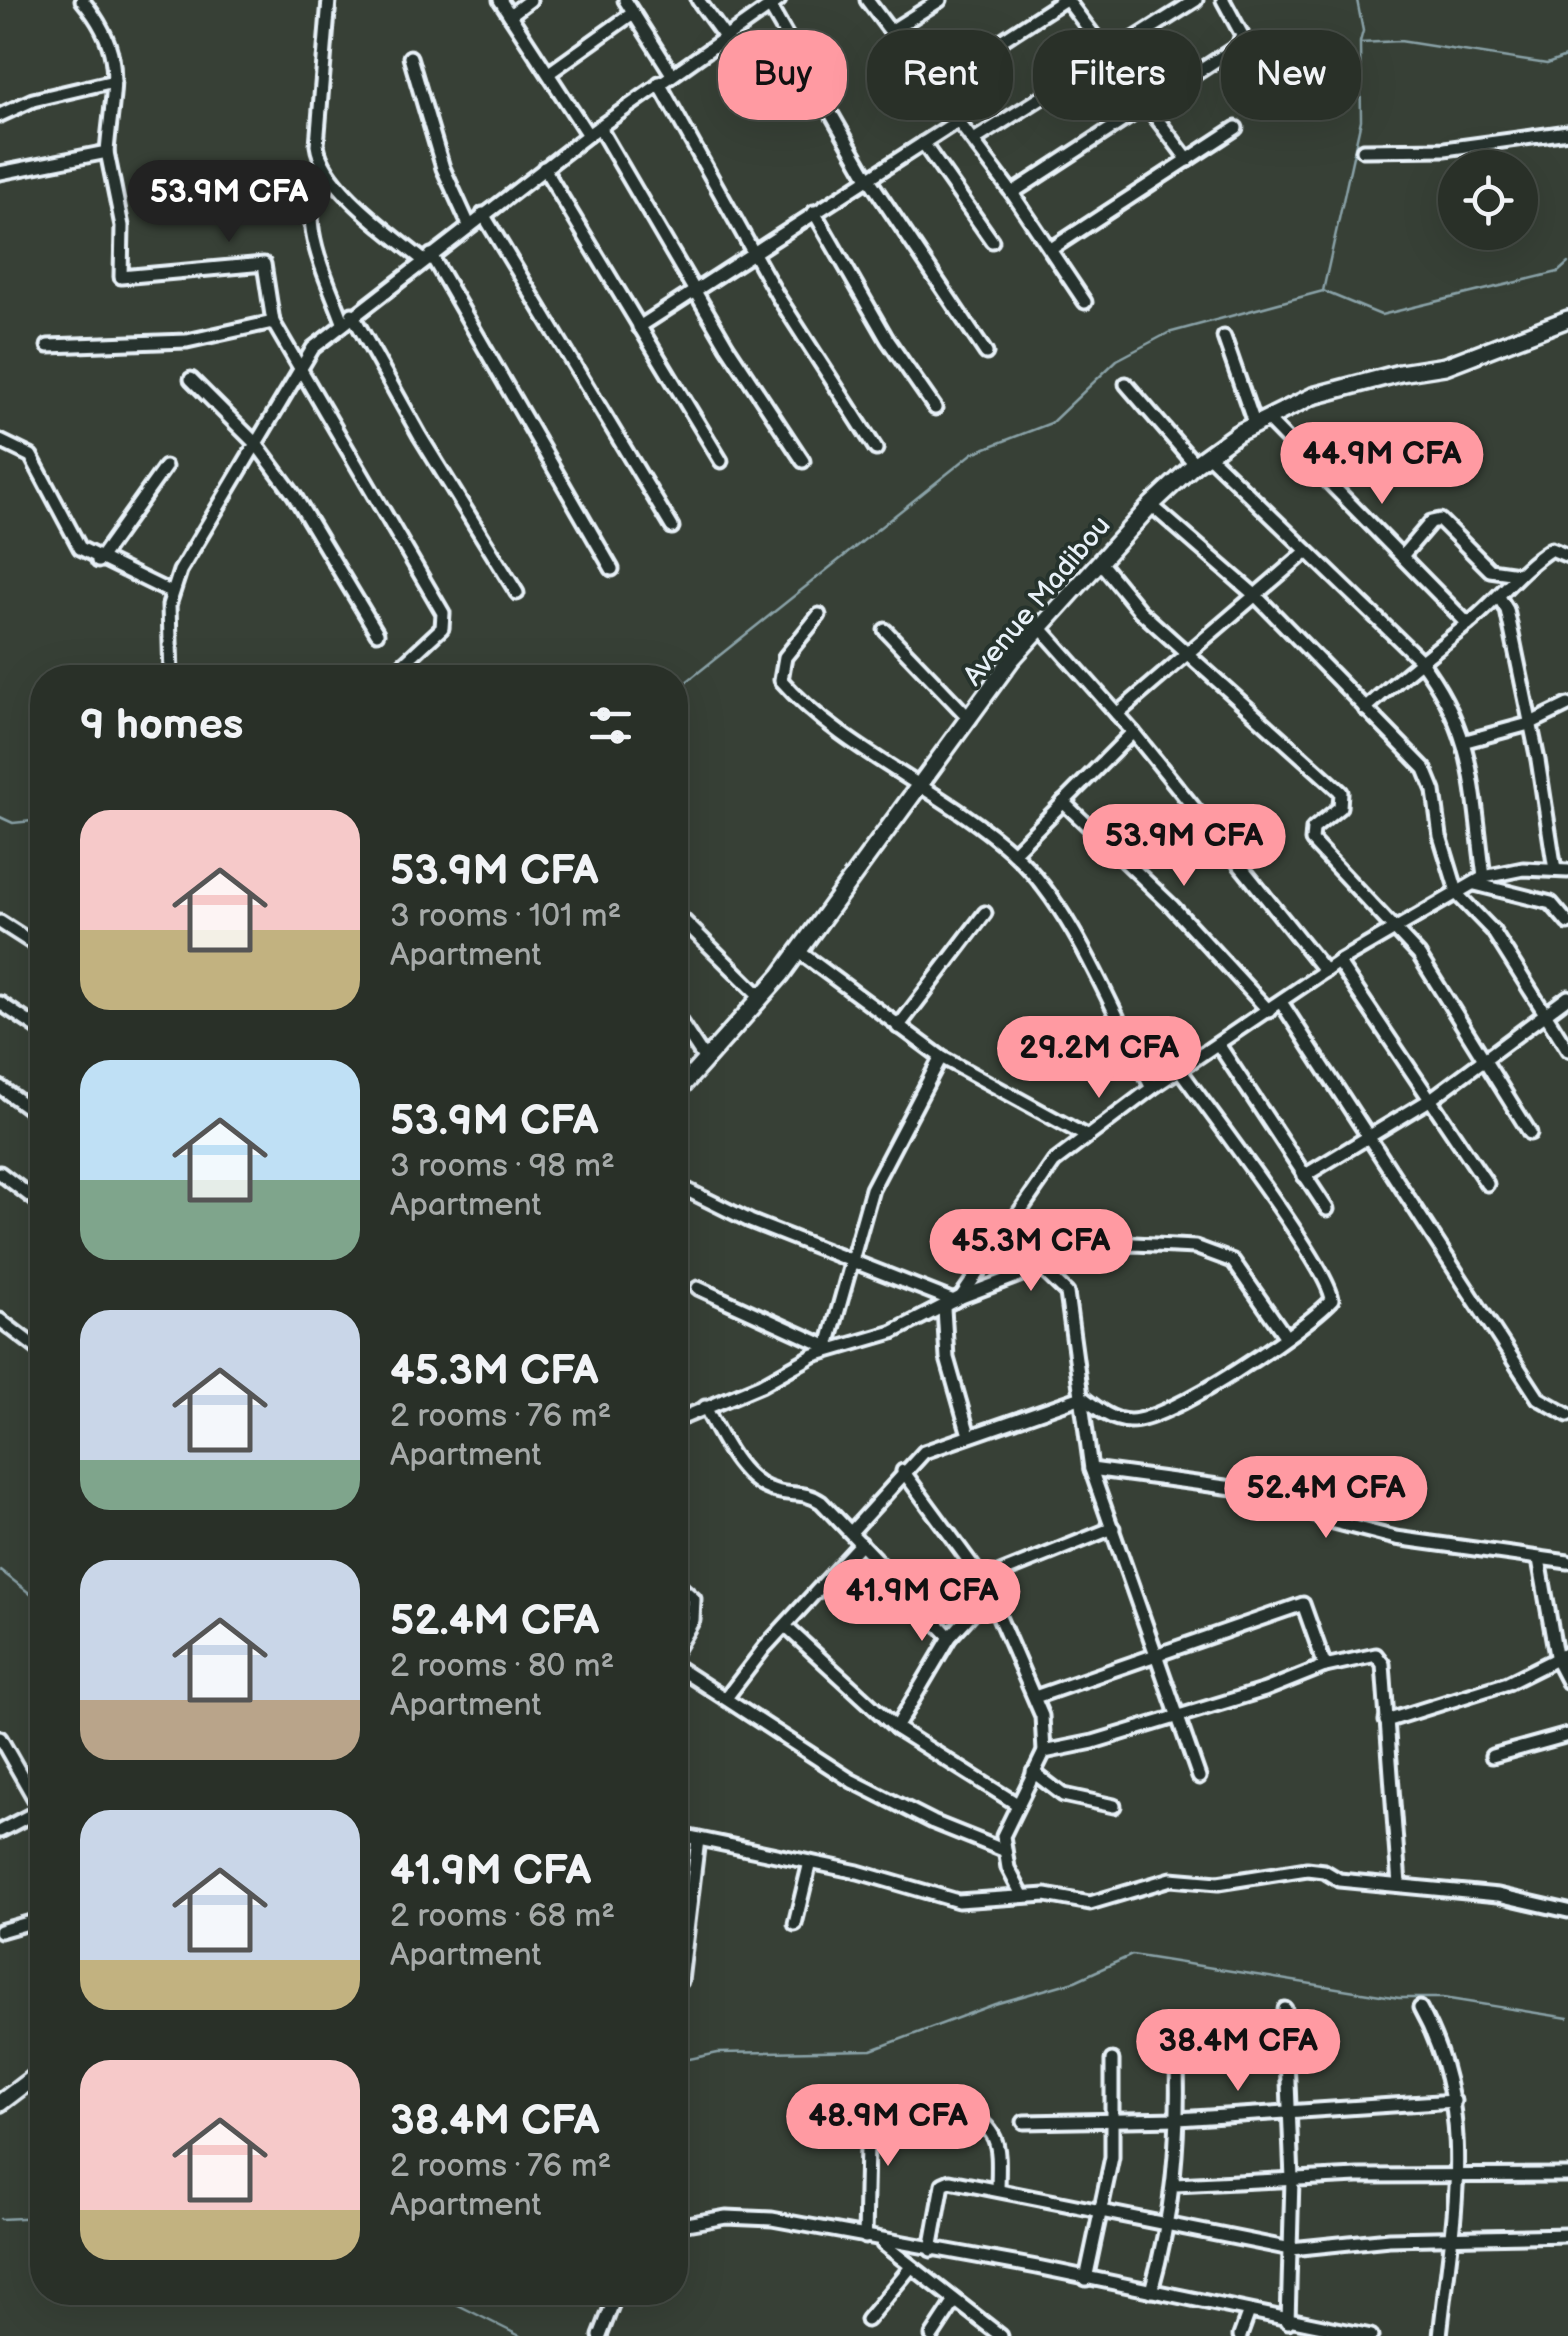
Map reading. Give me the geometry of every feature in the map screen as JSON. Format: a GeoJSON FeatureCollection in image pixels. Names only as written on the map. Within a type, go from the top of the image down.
{"type":"FeatureCollection","features":[{"type":"Feature","properties":{"kind":"street"},"geometry":{"type":"LineString","coordinates":[[82,0],[110,39],[114,81],[107,152],[122,226],[121,277],[260,262],[273,322],[443,613],[442,628],[403,665]]}},
{"type":"Feature","properties":{"kind":"street"},"geometry":{"type":"LineString","coordinates":[[329,0],[317,145],[326,172],[427,258],[612,570]]}},
{"type":"Feature","properties":{"kind":"street"},"geometry":{"type":"LineString","coordinates":[[500,0],[593,131],[803,461]]}},
{"type":"Feature","properties":{"kind":"street"},"geometry":{"type":"LineString","coordinates":[[510,15],[530,0]]}},
{"type":"Feature","properties":{"kind":"street"},"geometry":{"type":"LineString","coordinates":[[626,0],[672,74]]}},
{"type":"Feature","properties":{"kind":"street"},"geometry":{"type":"LineString","coordinates":[[698,0],[719,30]]}},
{"type":"Feature","properties":{"kind":"street"},"geometry":{"type":"LineString","coordinates":[[867,0],[890,30]]}},
{"type":"Feature","properties":{"kind":"street"},"geometry":{"type":"LineString","coordinates":[[893,30],[940,0]]}},
{"type":"Feature","properties":{"kind":"street"},"geometry":{"type":"LineString","coordinates":[[1013,33],[1065,0],[1090,30]]}},
{"type":"Feature","properties":{"kind":"street"},"geometry":{"type":"LineString","coordinates":[[1145,30],[1196,0]]}},
{"type":"Feature","properties":{"kind":"street"},"geometry":{"type":"LineString","coordinates":[[1201,71],[1238,46],[1242,34],[1224,0]]}},
{"type":"Feature","properties":{"kind":"street"},"geometry":{"type":"LineString","coordinates":[[735,30],[774,3],[867,176],[986,353]]}},
{"type":"Feature","properties":{"kind":"street"},"geometry":{"type":"LineString","coordinates":[[549,73],[633,13]]}},
{"type":"Feature","properties":{"kind":"street"},"geometry":{"type":"LineString","coordinates":[[171,665],[170,592],[257,446],[298,367],[348,318],[593,131],[718,42]]}},
{"type":"Feature","properties":{"kind":"street"},"geometry":{"type":"LineString","coordinates":[[410,57],[442,168],[469,225]]}},
{"type":"Feature","properties":{"kind":"street"},"geometry":{"type":"LineString","coordinates":[[0,115],[33,100],[114,81]]}},
{"type":"Feature","properties":{"kind":"street"},"geometry":{"type":"LineString","coordinates":[[660,83],[753,252],[876,449]]}},
{"type":"Feature","properties":{"kind":"street"},"geometry":{"type":"LineString","coordinates":[[974,140],[1033,101]]}},
{"type":"Feature","properties":{"kind":"street"},"geometry":{"type":"LineString","coordinates":[[639,327],[959,120],[1085,302]]}},
{"type":"Feature","properties":{"kind":"street"},"geometry":{"type":"LineString","coordinates":[[1012,193],[1126,120]]}},
{"type":"Feature","properties":{"kind":"street"},"geometry":{"type":"LineString","coordinates":[[1158,120],[1188,160]]}},
{"type":"Feature","properties":{"kind":"street"},"geometry":{"type":"LineString","coordinates":[[1051,249],[1236,128]]}},
{"type":"Feature","properties":{"kind":"street"},"geometry":{"type":"LineString","coordinates":[[1363,150],[1445,149],[1568,132]]}},
{"type":"Feature","properties":{"kind":"street"},"geometry":{"type":"LineString","coordinates":[[922,143],[992,241]]}},
{"type":"Feature","properties":{"kind":"street"},"geometry":{"type":"LineString","coordinates":[[0,173],[107,152]]}},
{"type":"Feature","properties":{"kind":"street"},"geometry":{"type":"LineString","coordinates":[[544,168],[721,460]]}},
{"type":"Feature","properties":{"kind":"street"},"geometry":{"type":"LineString","coordinates":[[326,172],[312,192],[311,218],[348,318],[517,593]]}},
{"type":"Feature","properties":{"kind":"street"},"geometry":{"type":"LineString","coordinates":[[814,212],[886,340],[935,408]]}},
{"type":"Feature","properties":{"kind":"street"},"geometry":{"type":"LineString","coordinates":[[483,214],[672,527]]}},
{"type":"Feature","properties":{"kind":"street","name":"Avenue Madibou"},"geometry":{"type":"LineString","coordinates":[[688,1080],[762,998],[1039,626],[1151,505],[1201,459],[1260,421],[1313,396],[1500,349],[1568,319]]}},
{"type":"Feature","properties":{"kind":"street"},"geometry":{"type":"LineString","coordinates":[[48,346],[187,341],[273,322]]}},
{"type":"Feature","properties":{"kind":"street"},"geometry":{"type":"LineString","coordinates":[[1224,336],[1260,421],[1468,624]]}},
{"type":"Feature","properties":{"kind":"street"},"geometry":{"type":"LineString","coordinates":[[191,379],[257,446],[318,531],[377,632]]}},
{"type":"Feature","properties":{"kind":"street"},"geometry":{"type":"LineString","coordinates":[[1126,384],[1201,459],[1307,551],[1419,659],[1437,682],[1466,742],[1479,880]]}},
{"type":"Feature","properties":{"kind":"street"},"geometry":{"type":"LineString","coordinates":[[0,441],[31,456],[68,532],[98,560],[170,592]]}},
{"type":"Feature","properties":{"kind":"street"},"geometry":{"type":"LineString","coordinates":[[98,560],[165,467]]}},
{"type":"Feature","properties":{"kind":"street"},"geometry":{"type":"LineString","coordinates":[[1151,505],[1256,596],[1425,769],[1458,895],[1493,932],[1568,1050]]}},
{"type":"Feature","properties":{"kind":"street"},"geometry":{"type":"LineString","coordinates":[[1402,556],[1431,522],[1440,520],[1490,570],[1518,574]]}},
{"type":"Feature","properties":{"kind":"street"},"geometry":{"type":"LineString","coordinates":[[1365,709],[1419,659],[1499,597],[1518,574],[1551,550],[1568,556]]}},
{"type":"Feature","properties":{"kind":"street"},"geometry":{"type":"LineString","coordinates":[[1117,714],[1307,551]]}},
{"type":"Feature","properties":{"kind":"street"},"geometry":{"type":"LineString","coordinates":[[1098,561],[1140,610],[1341,792],[1340,807],[1313,829],[1312,841],[1398,930],[1484,1056],[1530,1133]]}},
{"type":"Feature","properties":{"kind":"street"},"geometry":{"type":"LineString","coordinates":[[968,1435],[947,1358],[953,1302],[1041,1178],[1086,1136],[1152,1088],[1338,962],[1479,880],[1523,869],[1562,870],[1507,610],[1499,597]]}},
{"type":"Feature","properties":{"kind":"street"},"geometry":{"type":"LineString","coordinates":[[819,615],[785,657],[781,680],[1013,853],[1052,900],[1152,1088]]}},
{"type":"Feature","properties":{"kind":"street"},"geometry":{"type":"LineString","coordinates":[[1039,626],[1117,714],[1326,970]]}},
{"type":"Feature","properties":{"kind":"street"},"geometry":{"type":"LineString","coordinates":[[885,630],[970,718]]}},
{"type":"Feature","properties":{"kind":"street"},"geometry":{"type":"LineString","coordinates":[[1466,742],[1529,724],[1568,705]]}},
{"type":"Feature","properties":{"kind":"street"},"geometry":{"type":"LineString","coordinates":[[1013,853],[1132,732]]}},
{"type":"Feature","properties":{"kind":"street"},"geometry":{"type":"LineString","coordinates":[[1063,802],[1159,893],[1269,1010]]}},
{"type":"Feature","properties":{"kind":"street"},"geometry":{"type":"LineString","coordinates":[[1479,880],[1551,904],[1568,923]]}},
{"type":"Feature","properties":{"kind":"street"},"geometry":{"type":"LineString","coordinates":[[898,1028],[985,913]]}},
{"type":"Feature","properties":{"kind":"street"},"geometry":{"type":"LineString","coordinates":[[0,922],[30,941]]}},
{"type":"Feature","properties":{"kind":"street"},"geometry":{"type":"LineString","coordinates":[[688,925],[762,998]]}},
{"type":"Feature","properties":{"kind":"street"},"geometry":{"type":"LineString","coordinates":[[798,951],[941,1057],[1086,1136]]}},
{"type":"Feature","properties":{"kind":"street"},"geometry":{"type":"LineString","coordinates":[[1338,962],[1487,1184]]}},
{"type":"Feature","properties":{"kind":"street"},"geometry":{"type":"LineString","coordinates":[[1304,1176],[1431,1099],[1568,997]]}},
{"type":"Feature","properties":{"kind":"street"},"geometry":{"type":"LineString","coordinates":[[0,1002],[30,1023]]}},
{"type":"Feature","properties":{"kind":"street"},"geometry":{"type":"LineString","coordinates":[[1281,1002],[1538,1398],[1568,1415]]}},
{"type":"Feature","properties":{"kind":"street"},"geometry":{"type":"LineString","coordinates":[[688,1034],[706,1061]]}},
{"type":"Feature","properties":{"kind":"street"},"geometry":{"type":"LineString","coordinates":[[1218,1044],[1327,1210]]}},
{"type":"Feature","properties":{"kind":"street"},"geometry":{"type":"LineString","coordinates":[[828,1349],[882,1164],[941,1057]]}},
{"type":"Feature","properties":{"kind":"street"},"geometry":{"type":"LineString","coordinates":[[1082,1397],[1115,1418],[1141,1420],[1195,1395],[1286,1337],[1332,1300],[1331,1287],[1180,1070]]}},
{"type":"Feature","properties":{"kind":"street"},"geometry":{"type":"LineString","coordinates":[[0,1088],[30,1109]]}},
{"type":"Feature","properties":{"kind":"street"},"geometry":{"type":"LineString","coordinates":[[0,1173],[30,1196]]}},
{"type":"Feature","properties":{"kind":"street"},"geometry":{"type":"LineString","coordinates":[[688,1190],[953,1302]]}},
{"type":"Feature","properties":{"kind":"street"},"geometry":{"type":"LineString","coordinates":[[688,1416],[761,1385],[828,1349],[893,1332],[953,1302],[1108,1246],[1157,1244],[1212,1251],[1233,1261],[1286,1337]]}},
{"type":"Feature","properties":{"kind":"street"},"geometry":{"type":"LineString","coordinates":[[1041,1268],[1062,1284],[1066,1293],[1090,1469],[1199,1777]]}},
{"type":"Feature","properties":{"kind":"street"},"geometry":{"type":"LineString","coordinates":[[698,1288],[828,1349]]}},
{"type":"Feature","properties":{"kind":"street"},"geometry":{"type":"LineString","coordinates":[[0,1320],[30,1343]]}},
{"type":"Feature","properties":{"kind":"street"},"geometry":{"type":"LineString","coordinates":[[851,1532],[924,1452],[1082,1397]]}},
{"type":"Feature","properties":{"kind":"street"},"geometry":{"type":"LineString","coordinates":[[705,1407],[736,1458],[764,1486],[811,1495],[950,1637]]}},
{"type":"Feature","properties":{"kind":"street"},"geometry":{"type":"LineString","coordinates":[[1090,1469],[1248,1490],[1350,1527],[1568,1562]]}},
{"type":"Feature","properties":{"kind":"street"},"geometry":{"type":"LineString","coordinates":[[904,1471],[991,1592],[1045,1733],[1044,1752],[1004,1836],[1004,1850],[1022,1895]]}},
{"type":"Feature","properties":{"kind":"street"},"geometry":{"type":"LineString","coordinates":[[984,1580],[1113,1528]]}},
{"type":"Feature","properties":{"kind":"street"},"geometry":{"type":"LineString","coordinates":[[726,1698],[861,1543]]}},
{"type":"Feature","properties":{"kind":"street"},"geometry":{"type":"LineString","coordinates":[[1539,1559],[1557,1662],[1568,1682]]}},
{"type":"Feature","properties":{"kind":"street"},"geometry":{"type":"LineString","coordinates":[[896,1728],[950,1637],[991,1592]]}},
{"type":"Feature","properties":{"kind":"street"},"geometry":{"type":"LineString","coordinates":[[688,1594],[694,1599],[695,1609],[688,1624]]}},
{"type":"Feature","properties":{"kind":"street"},"geometry":{"type":"LineString","coordinates":[[1034,1697],[1302,1604],[1325,1666]]}},
{"type":"Feature","properties":{"kind":"street"},"geometry":{"type":"LineString","coordinates":[[785,1626],[896,1728],[1017,1804]]}},
{"type":"Feature","properties":{"kind":"street"},"geometry":{"type":"LineString","coordinates":[[1386,1721],[1508,1683],[1557,1662],[1568,1653]]}},
{"type":"Feature","properties":{"kind":"street"},"geometry":{"type":"LineString","coordinates":[[1044,1752],[1178,1715],[1325,1666],[1366,1656],[1381,1659],[1399,1885]]}},
{"type":"Feature","properties":{"kind":"street"},"geometry":{"type":"LineString","coordinates":[[688,1674],[852,1781],[933,1822],[1004,1850]]}},
{"type":"Feature","properties":{"kind":"street"},"geometry":{"type":"LineString","coordinates":[[1492,1756],[1568,1735]]}},
{"type":"Feature","properties":{"kind":"street"},"geometry":{"type":"LineString","coordinates":[[0,1738],[30,1789]]}},
{"type":"Feature","properties":{"kind":"street"},"geometry":{"type":"LineString","coordinates":[[1034,1772],[1063,1795],[1114,1806]]}},
{"type":"Feature","properties":{"kind":"street"},"geometry":{"type":"LineString","coordinates":[[0,1831],[30,1816]]}},
{"type":"Feature","properties":{"kind":"street"},"geometry":{"type":"LineString","coordinates":[[688,1837],[810,1862],[958,1901],[1022,1895],[1090,1903],[1172,1879],[1218,1882],[1306,1869],[1324,1871],[1339,1880],[1498,1894],[1568,1911]]}},
{"type":"Feature","properties":{"kind":"street"},"geometry":{"type":"LineString","coordinates":[[688,1923],[698,1839]]}},
{"type":"Feature","properties":{"kind":"street"},"geometry":{"type":"LineString","coordinates":[[795,1924],[810,1862]]}},
{"type":"Feature","properties":{"kind":"street"},"geometry":{"type":"LineString","coordinates":[[0,1930],[30,1923]]}},
{"type":"Feature","properties":{"kind":"street"},"geometry":{"type":"LineString","coordinates":[[1420,2008],[1444,2051],[1454,2101],[1458,2178],[1440,2336]]}},
{"type":"Feature","properties":{"kind":"street"},"geometry":{"type":"LineString","coordinates":[[1285,2009],[1292,2179],[1288,2322]]}},
{"type":"Feature","properties":{"kind":"street"},"geometry":{"type":"LineString","coordinates":[[1086,2279],[1104,2213],[1114,2120],[1112,2060]]}},
{"type":"Feature","properties":{"kind":"street"},"geometry":{"type":"LineString","coordinates":[[1151,2292],[1170,2227],[1175,2185],[1177,2062]]}},
{"type":"Feature","properties":{"kind":"street"},"geometry":{"type":"LineString","coordinates":[[0,2103],[30,2080]]}},
{"type":"Feature","properties":{"kind":"street"},"geometry":{"type":"LineString","coordinates":[[865,2237],[868,2099]]}},
{"type":"Feature","properties":{"kind":"street"},"geometry":{"type":"LineString","coordinates":[[1024,2122],[1178,2120],[1454,2101]]}},
{"type":"Feature","properties":{"kind":"street"},"geometry":{"type":"LineString","coordinates":[[960,2108],[984,2122],[997,2138],[998,2189]]}},
{"type":"Feature","properties":{"kind":"street"},"geometry":{"type":"LineString","coordinates":[[1175,2185],[1568,2174]]}},
{"type":"Feature","properties":{"kind":"street"},"geometry":{"type":"LineString","coordinates":[[931,2250],[943,2184],[962,2182],[1291,2249],[1389,2239],[1568,2235]]}},
{"type":"Feature","properties":{"kind":"street"},"geometry":{"type":"LineString","coordinates":[[688,2224],[750,2216],[1371,2336]]}},
{"type":"Feature","properties":{"kind":"street"},"geometry":{"type":"LineString","coordinates":[[880,2241],[1001,2336]]}},
{"type":"Feature","properties":{"kind":"street"},"geometry":{"type":"LineString","coordinates":[[868,2320],[911,2266]]}},
{"type":"Feature","properties":{"kind":"street"},"geometry":{"type":"LineString","coordinates":[[932,2336],[955,2302]]}},
{"type":"Feature","properties":{"kind":"street"},"geometry":{"type":"LineString","coordinates":[[600,2336],[612,2305]]}},
{"type":"Feature","properties":{"kind":"street"},"geometry":{"type":"LineString","coordinates":[[1240,2336],[1248,2314]]}},
{"type":"Feature","properties":{"kind":"waterway"},"geometry":{"type":"LineString","coordinates":[[1357,0],[1361,38]]}},
{"type":"Feature","properties":{"kind":"waterway"},"geometry":{"type":"LineString","coordinates":[[1323,291],[1361,120],[1360,43],[1400,41],[1547,64],[1568,56]]}},
{"type":"Feature","properties":{"kind":"waterway"},"geometry":{"type":"LineString","coordinates":[[688,681],[973,453],[1051,423],[1117,360],[1168,333],[1323,291],[1381,315],[1558,272],[1568,263]]}},
{"type":"Feature","properties":{"kind":"waterway"},"geometry":{"type":"LineString","coordinates":[[0,817],[13,823],[30,821]]}},
{"type":"Feature","properties":{"kind":"waterway"},"geometry":{"type":"LineString","coordinates":[[0,1570],[30,1594]]}},
{"type":"Feature","properties":{"kind":"waterway"},"geometry":{"type":"LineString","coordinates":[[688,2059],[718,2053],[872,2050],[995,2004],[1075,1981],[1132,1955],[1399,1998],[1443,1998],[1568,2018]]}},
{"type":"Feature","properties":{"kind":"waterway"},"geometry":{"type":"LineString","coordinates":[[0,2219],[30,2218]]}},
{"type":"Feature","properties":{"kind":"waterway"},"geometry":{"type":"LineString","coordinates":[[458,2305],[520,2336]]}}]}
